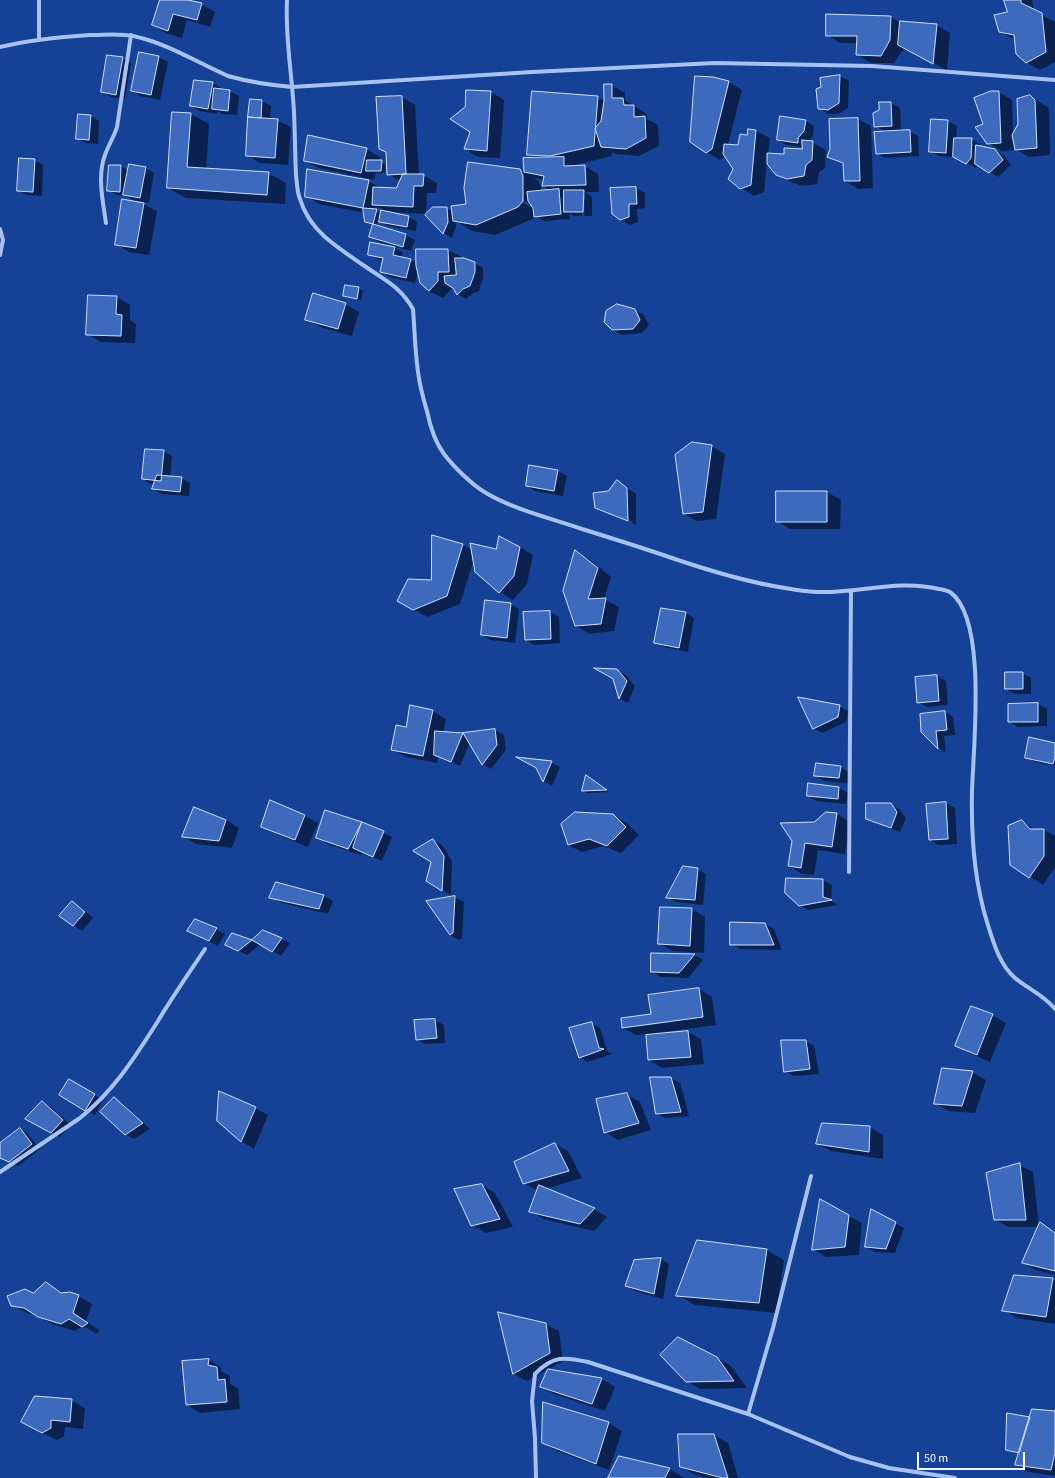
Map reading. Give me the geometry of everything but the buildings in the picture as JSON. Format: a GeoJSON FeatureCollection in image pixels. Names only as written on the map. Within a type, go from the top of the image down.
{"type":"FeatureCollection","features":[{"type":"Feature","properties":{"kind":"street"},"geometry":{"type":"LineString","coordinates":[[38,0],[39,40]]}},
{"type":"Feature","properties":{"kind":"street"},"geometry":{"type":"LineString","coordinates":[[287,0],[286,20],[292,87],[298,192],[304,211],[324,236],[357,261],[388,281],[408,300],[412,310],[420,382],[431,427],[443,453],[463,474],[484,492],[509,504],[739,579],[771,586],[815,592],[851,591],[904,584],[929,586],[949,591],[959,603],[966,616],[971,633],[975,669],[975,728],[972,792],[974,861],[978,889],[992,938],[1006,968],[1013,977],[1043,997],[1055,1010]]}},
{"type":"Feature","properties":{"kind":"street"},"geometry":{"type":"LineString","coordinates":[[0,47],[39,40],[113,34],[131,35],[153,41],[228,76],[241,80],[292,87],[532,72],[715,63],[872,66],[1055,80]]}},
{"type":"Feature","properties":{"kind":"street"},"geometry":{"type":"LineString","coordinates":[[106,223],[102,187],[103,166],[105,155],[117,127],[131,35]]}},
{"type":"Feature","properties":{"kind":"street"},"geometry":{"type":"LineString","coordinates":[[0,229],[3,240],[0,255]]}},
{"type":"Feature","properties":{"kind":"street"},"geometry":{"type":"LineString","coordinates":[[849,872],[851,591]]}},
{"type":"Feature","properties":{"kind":"street"},"geometry":{"type":"LineString","coordinates":[[0,1172],[80,1118],[91,1109],[119,1080],[205,949]]}},
{"type":"Feature","properties":{"kind":"street"},"geometry":{"type":"LineString","coordinates":[[748,1414],[773,1328],[811,1176]]}},
{"type":"Feature","properties":{"kind":"street"},"geometry":{"type":"LineString","coordinates":[[536,1478],[532,1401],[535,1374],[548,1362],[569,1358],[588,1362],[748,1414],[850,1457],[889,1468],[955,1478]]}}]}
